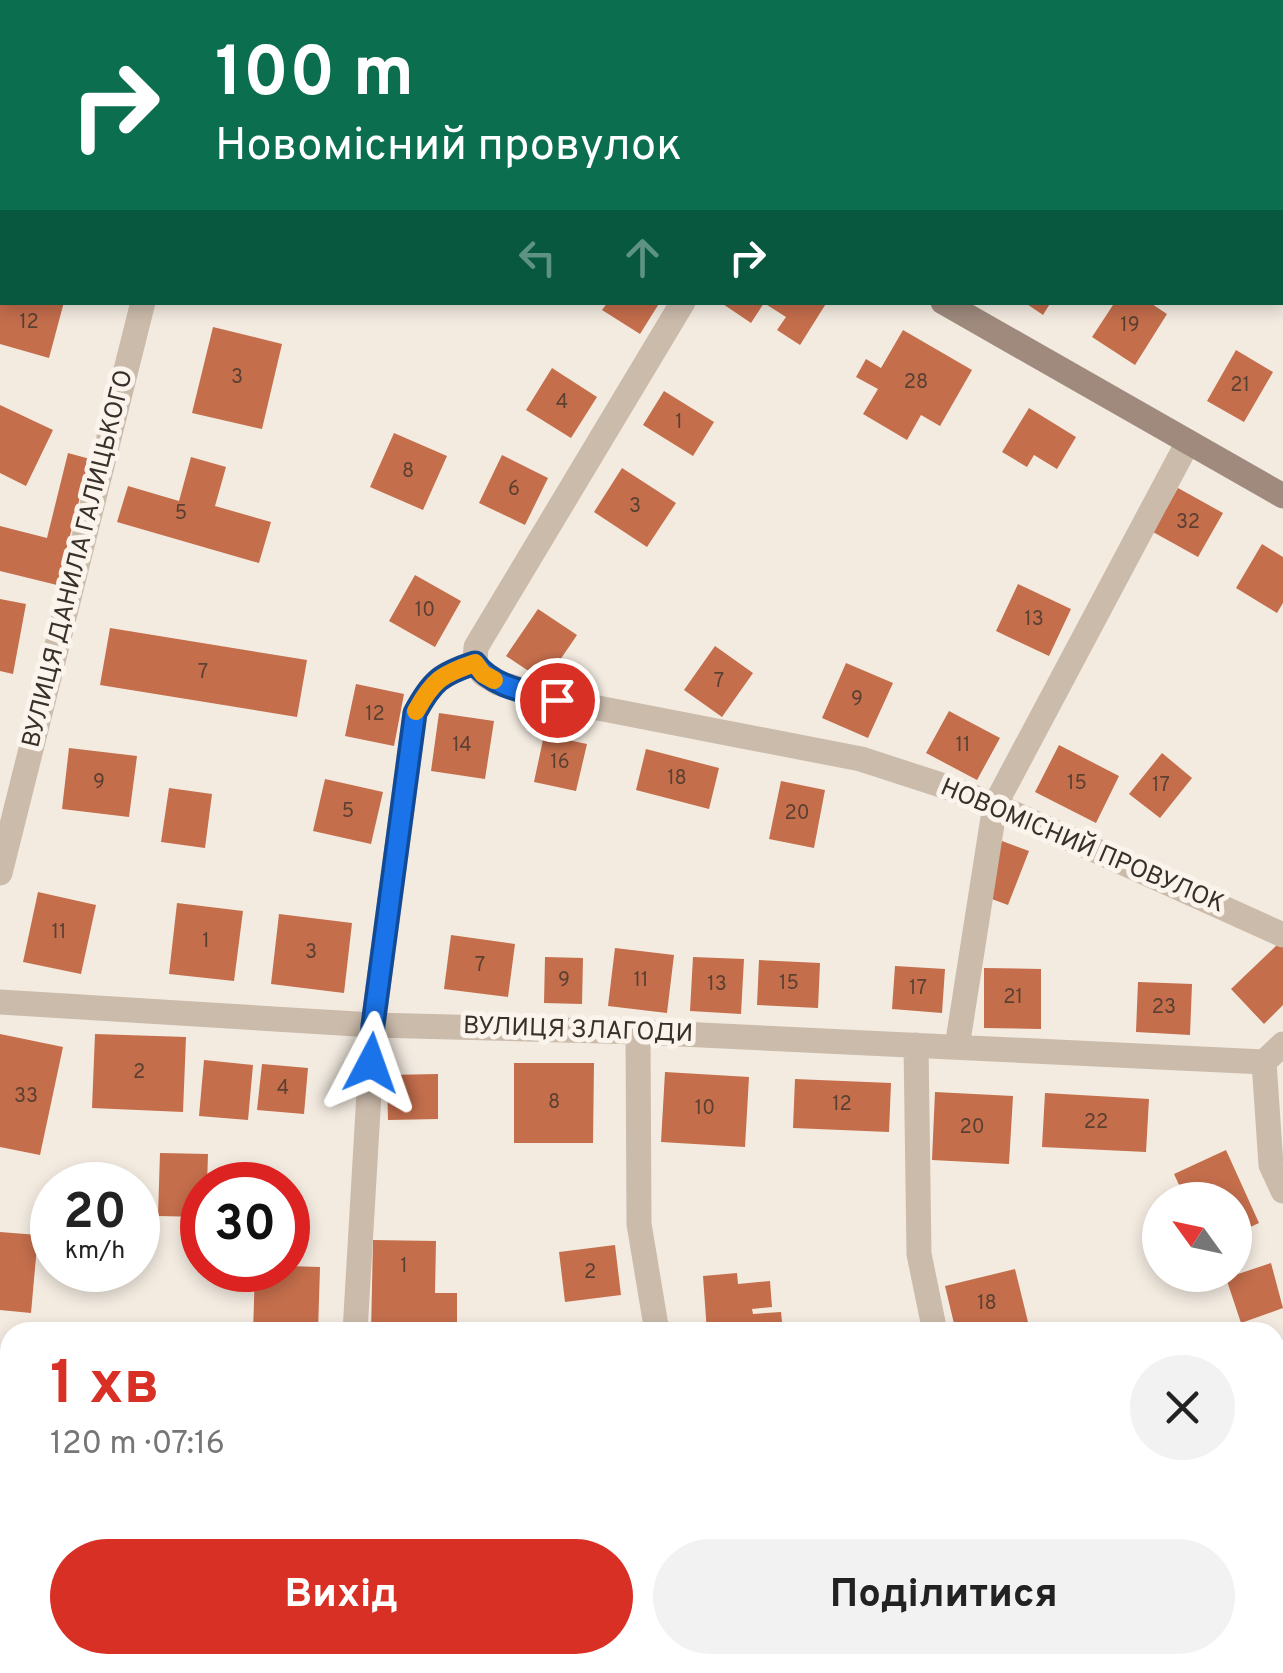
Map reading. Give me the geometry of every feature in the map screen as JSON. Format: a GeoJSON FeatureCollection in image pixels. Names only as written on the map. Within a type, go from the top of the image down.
{"type":"FeatureCollection","features":[{"type":"Feature","properties":{"kind":"main road"},"geometry":{"type":"LineString","coordinates":[[947,305],[1283,496]]}},
{"type":"Feature","properties":{"kind":"street","name":"ВУЛИЦЯ ДАНИЛА ГАЛИЦЬКОГО"},"geometry":{"type":"LineString","coordinates":[[0,873],[142,305]]}},
{"type":"Feature","properties":{"kind":"street"},"geometry":{"type":"LineString","coordinates":[[356,1322],[373,1025],[415,713],[429,687],[446,672],[475,663],[476,647],[681,305]]}},
{"type":"Feature","properties":{"kind":"street"},"geometry":{"type":"LineString","coordinates":[[957,1047],[995,805],[1188,442]]}},
{"type":"Feature","properties":{"kind":"street","name":"НОВОМІСНИЙ ПРОВУЛОК"},"geometry":{"type":"LineString","coordinates":[[475,663],[483,674],[498,683],[557,700],[861,759],[995,805],[1283,935]]}},
{"type":"Feature","properties":{"kind":"street","name":"ВУЛИЦЯ ЗЛАГОДИ"},"geometry":{"type":"LineString","coordinates":[[0,1002],[373,1025],[638,1032],[1264,1062]]}},
{"type":"Feature","properties":{"kind":"street"},"geometry":{"type":"LineString","coordinates":[[638,1032],[639,1224],[655,1322]]}},
{"type":"Feature","properties":{"kind":"street"},"geometry":{"type":"LineString","coordinates":[[1283,1044],[1264,1062],[1271,1165],[1283,1191]]}},
{"type":"Feature","properties":{"kind":"street"},"geometry":{"type":"LineString","coordinates":[[916,1046],[919,1254],[933,1322]]}},
{"type":"Feature","properties":{"kind":"building"},"geometry":{"type":"Polygon","coordinates":[[[0,305],[63,305],[49,358],[0,344],[0,305]]]}},
{"type":"Feature","properties":{"kind":"building"},"geometry":{"type":"Polygon","coordinates":[[[606,305],[658,305],[640,334],[602,310],[606,305]]]}},
{"type":"Feature","properties":{"kind":"building"},"geometry":{"type":"Polygon","coordinates":[[[724,305],[763,305],[751,323],[724,305]]]}},
{"type":"Feature","properties":{"kind":"building"},"geometry":{"type":"Polygon","coordinates":[[[767,305],[825,305],[800,345],[777,330],[786,317],[767,305]]]}},
{"type":"Feature","properties":{"kind":"building"},"geometry":{"type":"Polygon","coordinates":[[[1028,305],[1049,305],[1043,315],[1028,305]]]}},
{"type":"Feature","properties":{"kind":"building"},"geometry":{"type":"Polygon","coordinates":[[[1113,305],[1154,305],[1167,314],[1135,365],[1092,337],[1113,305]]]}},
{"type":"Feature","properties":{"kind":"building"},"geometry":{"type":"Polygon","coordinates":[[[213,327],[282,344],[262,429],[192,413],[213,327]]]}},
{"type":"Feature","properties":{"kind":"building"},"geometry":{"type":"Polygon","coordinates":[[[903,330],[972,370],[940,426],[921,415],[907,440],[863,414],[878,389],[856,377],[866,359],[881,368],[903,330]]]}},
{"type":"Feature","properties":{"kind":"building"},"geometry":{"type":"Polygon","coordinates":[[[1236,350],[1273,372],[1244,422],[1207,401],[1236,350]]]}},
{"type":"Feature","properties":{"kind":"building"},"geometry":{"type":"Polygon","coordinates":[[[552,368],[597,397],[571,438],[526,410],[552,368]]]}},
{"type":"Feature","properties":{"kind":"building"},"geometry":{"type":"Polygon","coordinates":[[[664,391],[714,422],[693,456],[643,425],[664,391]]]}},
{"type":"Feature","properties":{"kind":"building"},"geometry":{"type":"Polygon","coordinates":[[[0,405],[53,430],[26,486],[0,473],[0,405]]]}},
{"type":"Feature","properties":{"kind":"building"},"geometry":{"type":"Polygon","coordinates":[[[1029,408],[1076,437],[1057,469],[1034,455],[1027,467],[1002,452],[1029,408]]]}},
{"type":"Feature","properties":{"kind":"building"},"geometry":{"type":"Polygon","coordinates":[[[394,433],[447,456],[423,510],[370,487],[394,433]]]}},
{"type":"Feature","properties":{"kind":"building"},"geometry":{"type":"Polygon","coordinates":[[[68,453],[90,459],[57,585],[0,571],[0,526],[47,538],[68,453]]]}},
{"type":"Feature","properties":{"kind":"building"},"geometry":{"type":"Polygon","coordinates":[[[502,455],[548,478],[525,525],[479,503],[502,455]]]}},
{"type":"Feature","properties":{"kind":"building"},"geometry":{"type":"Polygon","coordinates":[[[191,457],[226,467],[215,506],[271,522],[259,563],[117,522],[128,486],[179,501],[191,457]]]}},
{"type":"Feature","properties":{"kind":"building"},"geometry":{"type":"Polygon","coordinates":[[[622,468],[676,503],[647,547],[594,512],[622,468]]]}},
{"type":"Feature","properties":{"kind":"building"},"geometry":{"type":"Polygon","coordinates":[[[1178,488],[1223,513],[1198,557],[1153,532],[1178,488]]]}},
{"type":"Feature","properties":{"kind":"building"},"geometry":{"type":"Polygon","coordinates":[[[1262,544],[1283,557],[1283,603],[1277,613],[1236,588],[1262,544]]]}},
{"type":"Feature","properties":{"kind":"building"},"geometry":{"type":"Polygon","coordinates":[[[415,575],[461,601],[435,647],[389,621],[415,575]]]}},
{"type":"Feature","properties":{"kind":"building"},"geometry":{"type":"Polygon","coordinates":[[[1018,584],[1071,609],[1049,656],[996,631],[1018,584]]]}},
{"type":"Feature","properties":{"kind":"building"},"geometry":{"type":"Polygon","coordinates":[[[0,599],[26,604],[13,674],[0,671],[0,599]]]}},
{"type":"Feature","properties":{"kind":"building"},"geometry":{"type":"Polygon","coordinates":[[[538,609],[577,635],[545,682],[506,656],[538,609]]]}},
{"type":"Feature","properties":{"kind":"building"},"geometry":{"type":"Polygon","coordinates":[[[110,628],[307,660],[297,717],[100,685],[110,628]]]}},
{"type":"Feature","properties":{"kind":"building"},"geometry":{"type":"Polygon","coordinates":[[[715,646],[753,673],[722,717],[684,690],[715,646]]]}},
{"type":"Feature","properties":{"kind":"building"},"geometry":{"type":"Polygon","coordinates":[[[846,663],[893,683],[868,738],[822,718],[846,663]]]}},
{"type":"Feature","properties":{"kind":"building"},"geometry":{"type":"Polygon","coordinates":[[[356,684],[404,694],[394,746],[345,736],[356,684]]]}},
{"type":"Feature","properties":{"kind":"building"},"geometry":{"type":"Polygon","coordinates":[[[949,711],[1000,738],[977,780],[926,753],[949,711]]]}},
{"type":"Feature","properties":{"kind":"building"},"geometry":{"type":"Polygon","coordinates":[[[439,713],[494,721],[485,779],[431,771],[439,713]]]}},
{"type":"Feature","properties":{"kind":"building"},"geometry":{"type":"Polygon","coordinates":[[[544,735],[587,744],[576,791],[534,782],[544,735]]]}},
{"type":"Feature","properties":{"kind":"building"},"geometry":{"type":"Polygon","coordinates":[[[1059,745],[1119,776],[1096,823],[1035,792],[1059,745]]]}},
{"type":"Feature","properties":{"kind":"building"},"geometry":{"type":"Polygon","coordinates":[[[69,748],[137,756],[129,817],[62,809],[69,748]]]}},
{"type":"Feature","properties":{"kind":"building"},"geometry":{"type":"Polygon","coordinates":[[[646,749],[719,768],[709,809],[636,790],[646,749]]]}},
{"type":"Feature","properties":{"kind":"building"},"geometry":{"type":"Polygon","coordinates":[[[1162,753],[1192,778],[1160,818],[1129,794],[1162,753]]]}},
{"type":"Feature","properties":{"kind":"building"},"geometry":{"type":"Polygon","coordinates":[[[325,779],[383,792],[371,844],[313,831],[325,779]]]}},
{"type":"Feature","properties":{"kind":"building"},"geometry":{"type":"Polygon","coordinates":[[[781,781],[825,790],[814,848],[769,839],[781,781]]]}},
{"type":"Feature","properties":{"kind":"building"},"geometry":{"type":"Polygon","coordinates":[[[169,788],[212,794],[205,848],[161,842],[169,788]]]}},
{"type":"Feature","properties":{"kind":"building"},"geometry":{"type":"Polygon","coordinates":[[[1002,841],[1029,851],[1008,905],[981,895],[1002,841]]]}},
{"type":"Feature","properties":{"kind":"building"},"geometry":{"type":"Polygon","coordinates":[[[38,892],[96,905],[81,974],[23,962],[38,892]]]}},
{"type":"Feature","properties":{"kind":"building"},"geometry":{"type":"Polygon","coordinates":[[[177,903],[243,911],[234,981],[169,974],[177,903]]]}},
{"type":"Feature","properties":{"kind":"building"},"geometry":{"type":"Polygon","coordinates":[[[279,914],[352,923],[344,993],[271,984],[279,914]]]}},
{"type":"Feature","properties":{"kind":"building"},"geometry":{"type":"Polygon","coordinates":[[[451,935],[515,944],[508,997],[444,989],[451,935]]]}},
{"type":"Feature","properties":{"kind":"building"},"geometry":{"type":"Polygon","coordinates":[[[1279,943],[1283,947],[1283,1005],[1264,1024],[1231,989],[1279,943]]]}},
{"type":"Feature","properties":{"kind":"building"},"geometry":{"type":"Polygon","coordinates":[[[615,948],[674,955],[667,1013],[608,1006],[615,948]]]}},
{"type":"Feature","properties":{"kind":"building"},"geometry":{"type":"Polygon","coordinates":[[[545,957],[583,958],[582,1004],[544,1003],[545,957]]]}},
{"type":"Feature","properties":{"kind":"building"},"geometry":{"type":"Polygon","coordinates":[[[693,957],[744,959],[741,1014],[690,1011],[693,957]]]}},
{"type":"Feature","properties":{"kind":"building"},"geometry":{"type":"Polygon","coordinates":[[[759,960],[820,963],[818,1008],[757,1005],[759,960]]]}},
{"type":"Feature","properties":{"kind":"building"},"geometry":{"type":"Polygon","coordinates":[[[895,966],[945,969],[942,1013],[892,1009],[895,966]]]}},
{"type":"Feature","properties":{"kind":"building"},"geometry":{"type":"Polygon","coordinates":[[[984,968],[1041,969],[1041,1029],[984,1028],[984,968]]]}},
{"type":"Feature","properties":{"kind":"building"},"geometry":{"type":"Polygon","coordinates":[[[1138,982],[1192,984],[1190,1035],[1136,1032],[1138,982]]]}},
{"type":"Feature","properties":{"kind":"building"},"geometry":{"type":"Polygon","coordinates":[[[0,1034],[63,1047],[40,1155],[0,1147],[0,1034]]]}},
{"type":"Feature","properties":{"kind":"building"},"geometry":{"type":"Polygon","coordinates":[[[95,1034],[186,1037],[183,1112],[92,1108],[95,1034]]]}},
{"type":"Feature","properties":{"kind":"building"},"geometry":{"type":"Polygon","coordinates":[[[204,1060],[253,1065],[248,1120],[199,1116],[204,1060]]]}},
{"type":"Feature","properties":{"kind":"building"},"geometry":{"type":"Polygon","coordinates":[[[514,1063],[594,1063],[593,1143],[514,1143],[514,1063]]]}},
{"type":"Feature","properties":{"kind":"building"},"geometry":{"type":"Polygon","coordinates":[[[262,1064],[308,1068],[304,1114],[257,1110],[262,1064]]]}},
{"type":"Feature","properties":{"kind":"building"},"geometry":{"type":"Polygon","coordinates":[[[665,1072],[749,1077],[745,1147],[661,1142],[665,1072]]]}},
{"type":"Feature","properties":{"kind":"building"},"geometry":{"type":"Polygon","coordinates":[[[438,1074],[438,1119],[388,1120],[387,1075],[438,1074]]]}},
{"type":"Feature","properties":{"kind":"building"},"geometry":{"type":"Polygon","coordinates":[[[795,1079],[891,1083],[889,1132],[793,1128],[795,1079]]]}},
{"type":"Feature","properties":{"kind":"building"},"geometry":{"type":"Polygon","coordinates":[[[935,1092],[1013,1096],[1009,1164],[932,1160],[935,1092]]]}},
{"type":"Feature","properties":{"kind":"building"},"geometry":{"type":"Polygon","coordinates":[[[1045,1093],[1149,1099],[1146,1152],[1042,1147],[1045,1093]]]}},
{"type":"Feature","properties":{"kind":"building"},"geometry":{"type":"Polygon","coordinates":[[[1226,1150],[1240,1182],[1178,1182],[1174,1174],[1226,1150]]]}},
{"type":"Feature","properties":{"kind":"building"},"geometry":{"type":"Polygon","coordinates":[[[160,1153],[208,1154],[208,1162],[180,1162],[180,1216],[160,1216],[160,1153]]]}},
{"type":"Feature","properties":{"kind":"building"},"geometry":{"type":"Polygon","coordinates":[[[1252,1208],[1259,1223],[1252,1226],[1252,1208]]]}},
{"type":"Feature","properties":{"kind":"building"},"geometry":{"type":"Polygon","coordinates":[[[0,1232],[30,1234],[31,1313],[0,1310],[0,1232]]]}},
{"type":"Feature","properties":{"kind":"building"},"geometry":{"type":"Polygon","coordinates":[[[373,1240],[436,1241],[435,1293],[457,1293],[457,1322],[371,1322],[373,1240]]]}},
{"type":"Feature","properties":{"kind":"building"},"geometry":{"type":"Polygon","coordinates":[[[615,1245],[621,1295],[565,1302],[559,1252],[615,1245]]]}},
{"type":"Feature","properties":{"kind":"building"},"geometry":{"type":"Polygon","coordinates":[[[1271,1263],[1283,1308],[1241,1322],[1231,1292],[1252,1292],[1252,1269],[1271,1263]]]}},
{"type":"Feature","properties":{"kind":"building"},"geometry":{"type":"Polygon","coordinates":[[[310,1267],[320,1267],[318,1322],[253,1322],[254,1292],[310,1292],[310,1267]]]}},
{"type":"Feature","properties":{"kind":"building"},"geometry":{"type":"Polygon","coordinates":[[[1015,1269],[1028,1322],[954,1322],[945,1286],[1015,1269]]]}},
{"type":"Feature","properties":{"kind":"building"},"geometry":{"type":"Polygon","coordinates":[[[737,1273],[738,1284],[770,1281],[772,1307],[752,1309],[753,1314],[781,1312],[782,1322],[706,1322],[703,1276],[737,1273]]]}},
{"type":"Feature","properties":{"kind":"slow traffic"},"geometry":{"type":"LineString","coordinates":[[416,711],[429,687],[446,672],[475,663],[494,680]]}},
{"type":"Feature","properties":{"kind":"route"},"geometry":{"type":"LineString","coordinates":[[371,1063],[415,713],[429,687],[446,672],[475,663],[483,674],[498,683],[557,700]]}}]}
